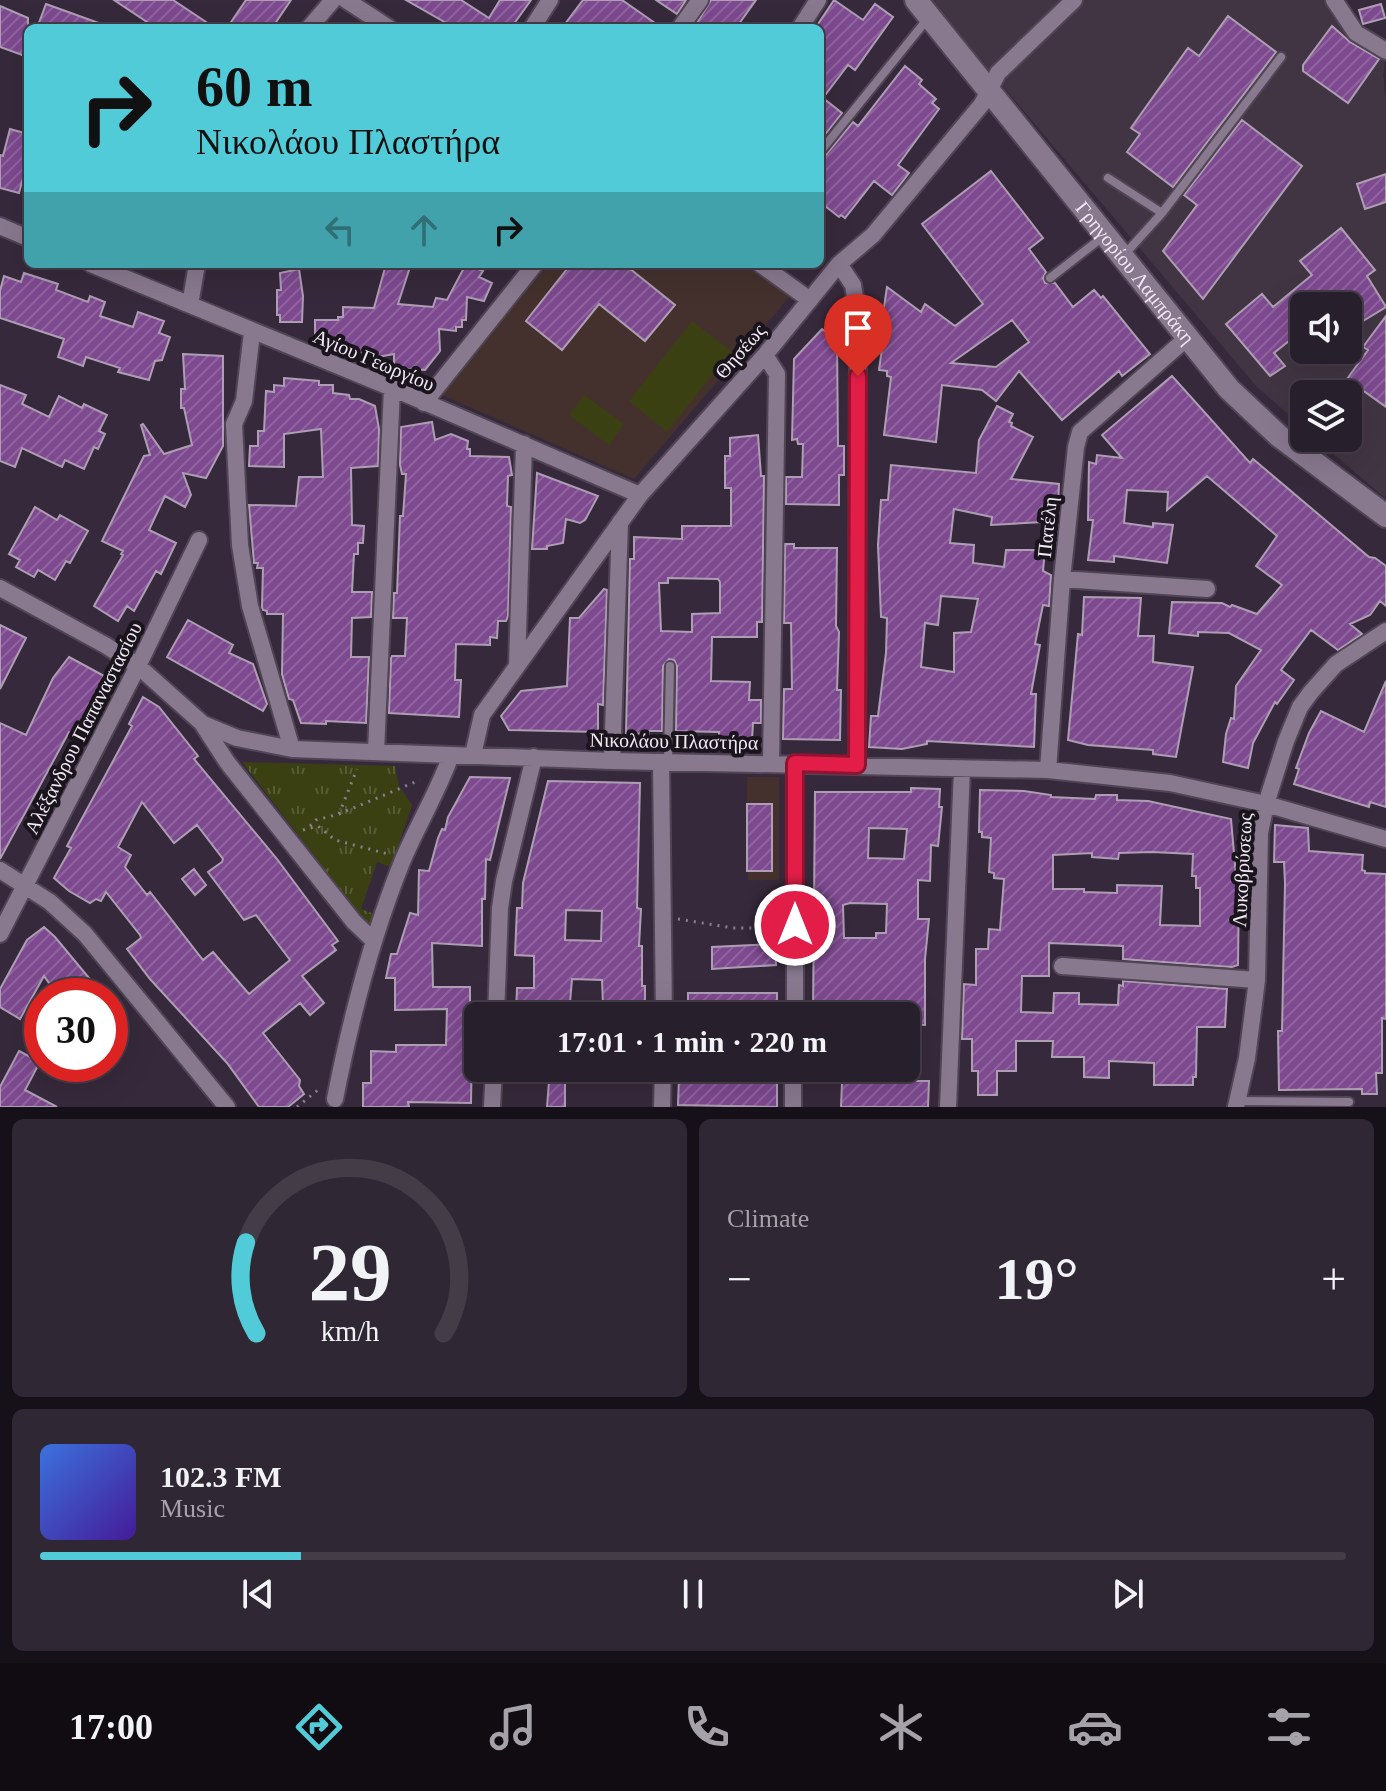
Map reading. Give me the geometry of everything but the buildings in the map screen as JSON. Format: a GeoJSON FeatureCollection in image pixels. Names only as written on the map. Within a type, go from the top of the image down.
{"type":"FeatureCollection","features":[{"type":"Feature","properties":{"kind":"main road","name":"Γρηγορίου Λαμπράκη"},"geometry":{"type":"LineString","coordinates":[[923,8],[1229,389],[1254,414],[1386,516]]}},
{"type":"Feature","properties":{"kind":"street"},"geometry":{"type":"LineString","coordinates":[[312,24],[333,0]]}},
{"type":"Feature","properties":{"kind":"street"},"geometry":{"type":"LineString","coordinates":[[346,0],[383,24]]}},
{"type":"Feature","properties":{"kind":"street"},"geometry":{"type":"LineString","coordinates":[[535,24],[550,0]]}},
{"type":"Feature","properties":{"kind":"street"},"geometry":{"type":"LineString","coordinates":[[683,24],[700,0]]}},
{"type":"Feature","properties":{"kind":"street"},"geometry":{"type":"LineString","coordinates":[[803,24],[818,0]]}},
{"type":"Feature","properties":{"kind":"street","name":"Θησέως"},"geometry":{"type":"LineString","coordinates":[[473,755],[482,715],[640,495],[765,355],[839,264],[873,235],[982,104],[988,87],[998,73],[1074,0]]}},
{"type":"Feature","properties":{"kind":"street"},"geometry":{"type":"LineString","coordinates":[[1334,0],[1356,33],[1386,51]]}},
{"type":"Feature","properties":{"kind":"street"},"geometry":{"type":"LineString","coordinates":[[0,226],[24,236]]}},
{"type":"Feature","properties":{"kind":"street"},"geometry":{"type":"LineString","coordinates":[[839,264],[853,285],[858,316],[857,765]]}},
{"type":"Feature","properties":{"kind":"street","name":"Αγίου Γεωργίου"},"geometry":{"type":"LineString","coordinates":[[101,268],[392,388],[640,495]]}},
{"type":"Feature","properties":{"kind":"street"},"geometry":{"type":"LineString","coordinates":[[190,305],[196,268]]}},
{"type":"Feature","properties":{"kind":"street"},"geometry":{"type":"LineString","coordinates":[[424,403],[533,268]]}},
{"type":"Feature","properties":{"kind":"street"},"geometry":{"type":"LineString","coordinates":[[766,268],[810,300]]}},
{"type":"Feature","properties":{"kind":"street"},"geometry":{"type":"LineString","coordinates":[[252,332],[244,401],[234,424],[240,545],[250,606],[292,749]]}},
{"type":"Feature","properties":{"kind":"street","name":"Πατέλη"},"geometry":{"type":"LineString","coordinates":[[1048,770],[1062,579],[1080,432],[1188,337]]}},
{"type":"Feature","properties":{"kind":"street"},"geometry":{"type":"LineString","coordinates":[[765,355],[777,374],[771,763]]}},
{"type":"Feature","properties":{"kind":"street"},"geometry":{"type":"LineString","coordinates":[[370,752],[392,388]]}},
{"type":"Feature","properties":{"kind":"street"},"geometry":{"type":"LineString","coordinates":[[517,665],[524,444]]}},
{"type":"Feature","properties":{"kind":"street"},"geometry":{"type":"LineString","coordinates":[[612,761],[620,522]]}},
{"type":"Feature","properties":{"kind":"street","name":"Αλέξανδρου Παπαναστασίου"},"geometry":{"type":"LineString","coordinates":[[0,934],[199,540]]}},
{"type":"Feature","properties":{"kind":"street"},"geometry":{"type":"LineString","coordinates":[[1062,579],[1207,589]]}},
{"type":"Feature","properties":{"kind":"street","name":"Νικολάου Πλαστήρα"},"geometry":{"type":"LineString","coordinates":[[0,588],[138,666],[203,724],[237,738],[292,749],[370,752],[448,762],[473,755],[1048,770],[1170,783],[1266,804],[1386,839]]}},
{"type":"Feature","properties":{"kind":"street","name":"Λυκοβρύσεως"},"geometry":{"type":"LineString","coordinates":[[1237,1104],[1247,1058],[1257,980],[1260,833],[1266,804],[1300,707],[1336,664],[1386,631]]}},
{"type":"Feature","properties":{"kind":"street"},"geometry":{"type":"LineString","coordinates":[[203,724],[227,762],[354,922],[373,940]]}},
{"type":"Feature","properties":{"kind":"street"},"geometry":{"type":"LineString","coordinates":[[497,1002],[502,894],[534,757]]}},
{"type":"Feature","properties":{"kind":"street"},"geometry":{"type":"LineString","coordinates":[[335,1099],[351,1018],[373,940],[403,859],[448,762]]}},
{"type":"Feature","properties":{"kind":"street"},"geometry":{"type":"LineString","coordinates":[[664,762],[664,1002]]}},
{"type":"Feature","properties":{"kind":"street"},"geometry":{"type":"LineString","coordinates":[[795,763],[795,1002]]}},
{"type":"Feature","properties":{"kind":"street"},"geometry":{"type":"LineString","coordinates":[[948,1107],[962,769]]}},
{"type":"Feature","properties":{"kind":"street"},"geometry":{"type":"LineString","coordinates":[[0,870],[26,885],[85,934],[227,1107]]}},
{"type":"Feature","properties":{"kind":"street"},"geometry":{"type":"LineString","coordinates":[[1062,966],[1257,980]]}},
{"type":"Feature","properties":{"kind":"street"},"geometry":{"type":"LineString","coordinates":[[492,1107],[493,1082]]}},
{"type":"Feature","properties":{"kind":"street"},"geometry":{"type":"LineString","coordinates":[[662,1107],[663,1082]]}},
{"type":"Feature","properties":{"kind":"street"},"geometry":{"type":"LineString","coordinates":[[793,1082],[793,1107]]}},
{"type":"Feature","properties":{"kind":"lane"},"geometry":{"type":"LineString","coordinates":[[824,146],[923,8]]}},
{"type":"Feature","properties":{"kind":"lane"},"geometry":{"type":"LineString","coordinates":[[1122,258],[1162,213],[1281,57]]}},
{"type":"Feature","properties":{"kind":"lane"},"geometry":{"type":"LineString","coordinates":[[1108,178],[1162,213]]}},
{"type":"Feature","properties":{"kind":"lane"},"geometry":{"type":"LineString","coordinates":[[1050,278],[1104,235]]}},
{"type":"Feature","properties":{"kind":"lane"},"geometry":{"type":"LineString","coordinates":[[664,762],[670,666]]}},
{"type":"Feature","properties":{"kind":"lane"},"geometry":{"type":"LineString","coordinates":[[1237,1104],[1349,1102]]}},
{"type":"Feature","properties":{"kind":"path"},"geometry":{"type":"LineString","coordinates":[[339,814],[370,752]]}},
{"type":"Feature","properties":{"kind":"path"},"geometry":{"type":"LineString","coordinates":[[288,838],[316,820],[339,814],[448,762]]}},
{"type":"Feature","properties":{"kind":"path"},"geometry":{"type":"LineString","coordinates":[[310,826],[318,826],[335,840],[403,859]]}},
{"type":"Feature","properties":{"kind":"path"},"geometry":{"type":"LineString","coordinates":[[663,917],[733,928],[760,928]]}},
{"type":"Feature","properties":{"kind":"path"},"geometry":{"type":"LineString","coordinates":[[306,1107],[311,1096]]}},
{"type":"Feature","properties":{"kind":"shaded area"},"geometry":{"type":"Polygon","coordinates":[[[930,0],[1327,0],[1386,57],[1383,75],[1386,99],[1386,499],[1331,452],[1362,452],[1362,380],[1290,380],[1290,416],[1257,387],[930,0]]]}},
{"type":"Feature","properties":{"kind":"shaded area"},"geometry":{"type":"Polygon","coordinates":[[[544,268],[751,268],[791,295],[634,479],[442,395],[544,268]]]}},
{"type":"Feature","properties":{"kind":"shaded area"},"geometry":{"type":"Polygon","coordinates":[[[747,777],[779,777],[779,880],[748,880],[747,777]]]}},
{"type":"Feature","properties":{"kind":"green space"},"geometry":{"type":"Polygon","coordinates":[[[692,321],[731,351],[667,432],[629,401],[692,321]]]}},
{"type":"Feature","properties":{"kind":"green space"},"geometry":{"type":"Polygon","coordinates":[[[584,395],[624,424],[609,445],[569,415],[584,395]]]}},
{"type":"Feature","properties":{"kind":"green space"},"geometry":{"type":"Polygon","coordinates":[[[242,762],[395,766],[399,786],[412,805],[391,867],[377,862],[361,909],[374,914],[371,924],[365,922],[242,762]]]}},
{"type":"Feature","properties":{"kind":"route"},"geometry":{"type":"LineString","coordinates":[[795,925],[795,763],[857,765],[858,376]]}}]}
